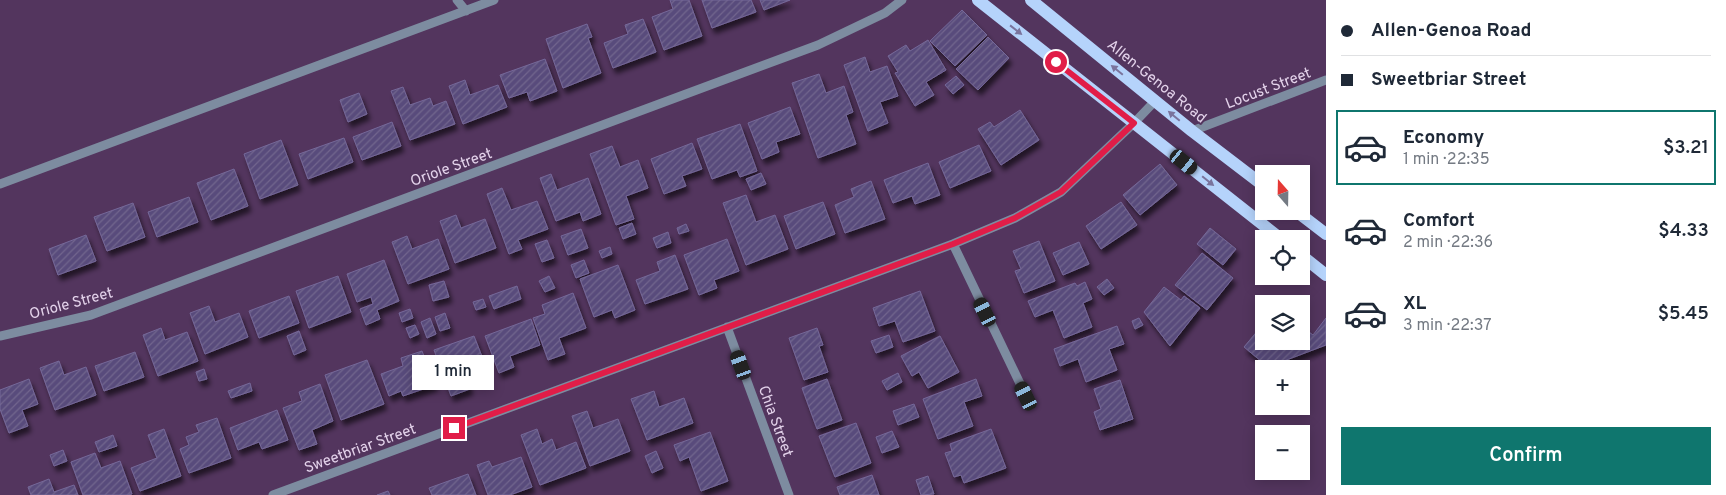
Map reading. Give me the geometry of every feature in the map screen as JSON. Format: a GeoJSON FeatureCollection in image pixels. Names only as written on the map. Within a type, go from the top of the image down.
{"type":"FeatureCollection","features":[{"type":"Feature","properties":{"kind":"main road"},"geometry":{"type":"LineString","coordinates":[[978,0],[1270,230]]}},
{"type":"Feature","properties":{"kind":"main road","name":"Allen-Genoa Road"},"geometry":{"type":"LineString","coordinates":[[1031,0],[1192,131],[1255,179]]}},
{"type":"Feature","properties":{"kind":"main road"},"geometry":{"type":"LineString","coordinates":[[1308,220],[1326,234]]}},
{"type":"Feature","properties":{"kind":"main road"},"geometry":{"type":"LineString","coordinates":[[1310,262],[1326,275]]}},
{"type":"Feature","properties":{"kind":"street"},"geometry":{"type":"LineString","coordinates":[[457,0],[466,11]]}},
{"type":"Feature","properties":{"kind":"street"},"geometry":{"type":"LineString","coordinates":[[0,184],[494,0]]}},
{"type":"Feature","properties":{"kind":"street","name":"Oriole Street"},"geometry":{"type":"LineString","coordinates":[[0,336],[91,315],[818,45],[885,13],[902,0]]}},
{"type":"Feature","properties":{"kind":"street","name":"Locust Street"},"geometry":{"type":"LineString","coordinates":[[1192,131],[1326,80]]}},
{"type":"Feature","properties":{"kind":"street","name":"Sweetbriar Street"},"geometry":{"type":"LineString","coordinates":[[273,495],[953,244],[1015,218],[1061,192],[1134,123],[1155,100]]}},
{"type":"Feature","properties":{"kind":"street"},"geometry":{"type":"LineString","coordinates":[[953,244],[1026,396]]}},
{"type":"Feature","properties":{"kind":"street","name":"Chia Street"},"geometry":{"type":"LineString","coordinates":[[727,328],[789,495]]}},
{"type":"Feature","properties":{"kind":"building"},"geometry":{"type":"Polygon","coordinates":[[[670,0],[689,0],[702,36],[664,50],[652,17],[673,9],[670,0]]]}},
{"type":"Feature","properties":{"kind":"building"},"geometry":{"type":"Polygon","coordinates":[[[702,0],[751,0],[756,12],[712,28],[702,0]]]}},
{"type":"Feature","properties":{"kind":"building"},"geometry":{"type":"Polygon","coordinates":[[[760,0],[790,0],[764,10],[760,0]]]}},
{"type":"Feature","properties":{"kind":"building"},"geometry":{"type":"Polygon","coordinates":[[[962,10],[987,35],[955,66],[930,41],[962,10]]]}},
{"type":"Feature","properties":{"kind":"building"},"geometry":{"type":"Polygon","coordinates":[[[643,19],[656,52],[613,68],[604,43],[628,34],[625,25],[643,19]]]}},
{"type":"Feature","properties":{"kind":"building"},"geometry":{"type":"Polygon","coordinates":[[[587,24],[592,37],[588,38],[601,73],[563,88],[546,39],[587,24]]]}},
{"type":"Feature","properties":{"kind":"building"},"geometry":{"type":"Polygon","coordinates":[[[988,37],[1009,58],[978,90],[956,69],[988,37]]]}},
{"type":"Feature","properties":{"kind":"building"},"geometry":{"type":"Polygon","coordinates":[[[928,40],[946,70],[926,82],[934,95],[915,106],[895,73],[898,72],[888,56],[906,45],[910,51],[928,40]]]}},
{"type":"Feature","properties":{"kind":"building"},"geometry":{"type":"Polygon","coordinates":[[[865,57],[870,72],[887,66],[898,96],[880,102],[888,123],[868,131],[844,65],[865,57]]]}},
{"type":"Feature","properties":{"kind":"building"},"geometry":{"type":"Polygon","coordinates":[[[545,59],[557,91],[530,101],[527,92],[509,98],[500,75],[545,59]]]}},
{"type":"Feature","properties":{"kind":"building"},"geometry":{"type":"Polygon","coordinates":[[[819,74],[826,93],[844,86],[853,112],[846,115],[856,144],[818,158],[792,83],[819,74]]]}},
{"type":"Feature","properties":{"kind":"building"},"geometry":{"type":"Polygon","coordinates":[[[956,76],[964,85],[953,94],[945,85],[956,76]]]}},
{"type":"Feature","properties":{"kind":"building"},"geometry":{"type":"Polygon","coordinates":[[[465,80],[470,95],[498,85],[507,107],[463,124],[449,86],[465,80]]]}},
{"type":"Feature","properties":{"kind":"building"},"geometry":{"type":"Polygon","coordinates":[[[403,87],[410,105],[430,98],[433,106],[446,101],[455,124],[410,140],[391,91],[403,87]]]}},
{"type":"Feature","properties":{"kind":"building"},"geometry":{"type":"Polygon","coordinates":[[[359,93],[367,114],[348,122],[340,100],[359,93]]]}},
{"type":"Feature","properties":{"kind":"building"},"geometry":{"type":"Polygon","coordinates":[[[790,107],[800,134],[776,142],[779,152],[762,159],[748,123],[790,107]]]}},
{"type":"Feature","properties":{"kind":"building"},"geometry":{"type":"Polygon","coordinates":[[[1020,110],[1039,140],[1001,165],[978,129],[990,122],[994,127],[1020,110]]]}},
{"type":"Feature","properties":{"kind":"building"},"geometry":{"type":"Polygon","coordinates":[[[392,122],[401,146],[362,160],[353,137],[392,122]]]}},
{"type":"Feature","properties":{"kind":"building"},"geometry":{"type":"Polygon","coordinates":[[[740,124],[757,171],[740,177],[737,170],[712,179],[697,139],[740,124]]]}},
{"type":"Feature","properties":{"kind":"building"},"geometry":{"type":"Polygon","coordinates":[[[344,138],[353,162],[308,179],[299,154],[344,138]]]}},
{"type":"Feature","properties":{"kind":"building"},"geometry":{"type":"Polygon","coordinates":[[[281,140],[298,185],[260,199],[244,154],[281,140]]]}},
{"type":"Feature","properties":{"kind":"building"},"geometry":{"type":"Polygon","coordinates":[[[692,143],[702,169],[682,176],[686,186],[664,194],[651,159],[692,143]]]}},
{"type":"Feature","properties":{"kind":"building"},"geometry":{"type":"Polygon","coordinates":[[[979,145],[991,171],[950,188],[939,162],[979,145]]]}},
{"type":"Feature","properties":{"kind":"building"},"geometry":{"type":"Polygon","coordinates":[[[612,146],[620,167],[638,160],[648,188],[626,196],[634,219],[616,225],[590,154],[612,146]]]}},
{"type":"Feature","properties":{"kind":"building"},"geometry":{"type":"Polygon","coordinates":[[[928,163],[940,195],[915,204],[912,196],[893,203],[884,180],[928,163]]]}},
{"type":"Feature","properties":{"kind":"building"},"geometry":{"type":"Polygon","coordinates":[[[1160,164],[1177,185],[1140,215],[1123,195],[1160,164]]]}},
{"type":"Feature","properties":{"kind":"building"},"geometry":{"type":"Polygon","coordinates":[[[234,169],[248,206],[211,220],[197,183],[234,169]]]}},
{"type":"Feature","properties":{"kind":"building"},"geometry":{"type":"Polygon","coordinates":[[[761,173],[766,184],[751,190],[746,179],[761,173]]]}},
{"type":"Feature","properties":{"kind":"building"},"geometry":{"type":"Polygon","coordinates":[[[551,174],[557,190],[588,178],[601,214],[583,221],[580,212],[556,221],[540,178],[551,174]]]}},
{"type":"Feature","properties":{"kind":"building"},"geometry":{"type":"Polygon","coordinates":[[[871,181],[885,219],[845,233],[835,205],[854,197],[851,189],[871,181]]]}},
{"type":"Feature","properties":{"kind":"building"},"geometry":{"type":"Polygon","coordinates":[[[502,188],[511,210],[537,201],[548,229],[518,240],[522,249],[509,254],[487,194],[502,188]]]}},
{"type":"Feature","properties":{"kind":"building"},"geometry":{"type":"Polygon","coordinates":[[[746,195],[756,222],[775,215],[788,249],[746,265],[723,203],[746,195]]]}},
{"type":"Feature","properties":{"kind":"building"},"geometry":{"type":"Polygon","coordinates":[[[189,197],[198,222],[157,237],[148,212],[189,197]]]}},
{"type":"Feature","properties":{"kind":"building"},"geometry":{"type":"Polygon","coordinates":[[[823,202],[835,234],[796,249],[784,216],[823,202]]]}},
{"type":"Feature","properties":{"kind":"building"},"geometry":{"type":"Polygon","coordinates":[[[1121,202],[1137,225],[1101,249],[1086,226],[1121,202]]]}},
{"type":"Feature","properties":{"kind":"building"},"geometry":{"type":"Polygon","coordinates":[[[133,203],[145,237],[107,251],[94,217],[133,203]]]}},
{"type":"Feature","properties":{"kind":"building"},"geometry":{"type":"Polygon","coordinates":[[[456,215],[461,228],[485,219],[496,248],[455,263],[440,221],[456,215]]]}},
{"type":"Feature","properties":{"kind":"building"},"geometry":{"type":"Polygon","coordinates":[[[632,223],[636,234],[623,239],[619,228],[632,223]]]}},
{"type":"Feature","properties":{"kind":"building"},"geometry":{"type":"Polygon","coordinates":[[[686,224],[689,231],[679,234],[677,228],[686,224]]]}},
{"type":"Feature","properties":{"kind":"building"},"geometry":{"type":"Polygon","coordinates":[[[1210,228],[1236,249],[1223,265],[1197,244],[1210,228]]]}},
{"type":"Feature","properties":{"kind":"building"},"geometry":{"type":"Polygon","coordinates":[[[581,229],[588,248],[568,255],[561,236],[581,229]]]}},
{"type":"Feature","properties":{"kind":"building"},"geometry":{"type":"Polygon","coordinates":[[[668,232],[671,243],[657,248],[653,238],[668,232]]]}},
{"type":"Feature","properties":{"kind":"building"},"geometry":{"type":"Polygon","coordinates":[[[86,235],[96,261],[58,275],[49,249],[86,235]]]}},
{"type":"Feature","properties":{"kind":"building"},"geometry":{"type":"Polygon","coordinates":[[[407,236],[412,249],[438,239],[449,269],[408,284],[392,242],[407,236]]]}},
{"type":"Feature","properties":{"kind":"building"},"geometry":{"type":"Polygon","coordinates":[[[727,239],[739,271],[714,280],[717,288],[699,295],[684,255],[727,239]]]}},
{"type":"Feature","properties":{"kind":"building"},"geometry":{"type":"Polygon","coordinates":[[[547,240],[554,258],[542,262],[535,244],[547,240]]]}},
{"type":"Feature","properties":{"kind":"building"},"geometry":{"type":"Polygon","coordinates":[[[1039,241],[1055,281],[1024,293],[1015,271],[1021,269],[1013,251],[1039,241]]]}},
{"type":"Feature","properties":{"kind":"building"},"geometry":{"type":"Polygon","coordinates":[[[1079,242],[1089,264],[1063,275],[1053,253],[1079,242]]]}},
{"type":"Feature","properties":{"kind":"building"},"geometry":{"type":"Polygon","coordinates":[[[610,247],[612,254],[602,258],[599,251],[610,247]]]}},
{"type":"Feature","properties":{"kind":"building"},"geometry":{"type":"Polygon","coordinates":[[[1202,253],[1233,278],[1207,310],[1175,285],[1202,253]]]}},
{"type":"Feature","properties":{"kind":"building"},"geometry":{"type":"Polygon","coordinates":[[[675,255],[688,289],[645,304],[636,280],[660,271],[657,262],[675,255]]]}},
{"type":"Feature","properties":{"kind":"building"},"geometry":{"type":"Polygon","coordinates":[[[384,260],[399,301],[377,310],[380,319],[366,325],[360,309],[373,304],[371,297],[357,302],[347,274],[384,260]]]}},
{"type":"Feature","properties":{"kind":"building"},"geometry":{"type":"Polygon","coordinates":[[[584,260],[589,273],[576,278],[571,265],[584,260]]]}},
{"type":"Feature","properties":{"kind":"building"},"geometry":{"type":"Polygon","coordinates":[[[618,265],[635,310],[615,318],[612,310],[594,317],[580,279],[618,265]]]}},
{"type":"Feature","properties":{"kind":"building"},"geometry":{"type":"Polygon","coordinates":[[[338,276],[351,312],[309,328],[296,291],[338,276]]]}},
{"type":"Feature","properties":{"kind":"building"},"geometry":{"type":"Polygon","coordinates":[[[549,276],[555,288],[545,292],[539,281],[549,276]]]}},
{"type":"Feature","properties":{"kind":"building"},"geometry":{"type":"Polygon","coordinates":[[[1107,279],[1114,288],[1104,295],[1097,287],[1107,279]]]}},
{"type":"Feature","properties":{"kind":"building"},"geometry":{"type":"Polygon","coordinates":[[[444,281],[449,297],[433,301],[429,285],[444,281]]]}},
{"type":"Feature","properties":{"kind":"building"},"geometry":{"type":"Polygon","coordinates":[[[1085,282],[1092,299],[1083,303],[1092,327],[1064,338],[1053,310],[1035,317],[1028,301],[1075,283],[1077,286],[1085,282]]]}},
{"type":"Feature","properties":{"kind":"building"},"geometry":{"type":"Polygon","coordinates":[[[517,286],[521,299],[494,309],[489,296],[517,286]]]}},
{"type":"Feature","properties":{"kind":"building"},"geometry":{"type":"Polygon","coordinates":[[[1164,287],[1181,300],[1184,296],[1200,308],[1170,346],[1144,312],[1164,287]]]}},
{"type":"Feature","properties":{"kind":"building"},"geometry":{"type":"Polygon","coordinates":[[[920,291],[935,331],[903,342],[895,321],[879,326],[873,308],[920,291]]]}},
{"type":"Feature","properties":{"kind":"building"},"geometry":{"type":"Polygon","coordinates":[[[573,293],[586,328],[559,338],[565,354],[548,360],[533,318],[545,314],[542,305],[573,293]]]}},
{"type":"Feature","properties":{"kind":"building"},"geometry":{"type":"Polygon","coordinates":[[[289,296],[299,323],[259,338],[249,311],[289,296]]]}},
{"type":"Feature","properties":{"kind":"building"},"geometry":{"type":"Polygon","coordinates":[[[483,299],[486,307],[476,310],[473,302],[483,299]]]}},
{"type":"Feature","properties":{"kind":"building"},"geometry":{"type":"Polygon","coordinates":[[[209,306],[215,322],[239,313],[248,337],[205,354],[190,313],[209,306]]]}},
{"type":"Feature","properties":{"kind":"building"},"geometry":{"type":"Polygon","coordinates":[[[410,309],[413,318],[402,322],[399,313],[410,309]]]}},
{"type":"Feature","properties":{"kind":"building"},"geometry":{"type":"Polygon","coordinates":[[[445,313],[450,328],[440,331],[435,317],[445,313]]]}},
{"type":"Feature","properties":{"kind":"building"},"geometry":{"type":"Polygon","coordinates":[[[430,318],[436,334],[427,338],[421,322],[430,318]]]}},
{"type":"Feature","properties":{"kind":"building"},"geometry":{"type":"Polygon","coordinates":[[[1139,318],[1143,325],[1135,329],[1132,321],[1139,318]]]}},
{"type":"Feature","properties":{"kind":"building"},"geometry":{"type":"Polygon","coordinates":[[[1326,318],[1326,345],[1286,360],[1260,360],[1244,347],[1255,334],[1255,350],[1310,350],[1310,333],[1313,335],[1326,318]]]}},
{"type":"Feature","properties":{"kind":"building"},"geometry":{"type":"Polygon","coordinates":[[[531,319],[540,345],[510,356],[514,367],[499,373],[485,336],[531,319]]]}},
{"type":"Feature","properties":{"kind":"building"},"geometry":{"type":"Polygon","coordinates":[[[415,325],[419,334],[410,338],[406,328],[415,325]]]}},
{"type":"Feature","properties":{"kind":"building"},"geometry":{"type":"Polygon","coordinates":[[[1117,326],[1124,344],[1109,349],[1117,370],[1086,382],[1078,359],[1060,366],[1054,349],[1117,326]]]}},
{"type":"Feature","properties":{"kind":"building"},"geometry":{"type":"Polygon","coordinates":[[[161,328],[165,340],[187,332],[198,361],[158,376],[143,335],[161,328]]]}},
{"type":"Feature","properties":{"kind":"building"},"geometry":{"type":"Polygon","coordinates":[[[817,328],[823,345],[819,346],[828,372],[804,380],[789,338],[817,328]]]}},
{"type":"Feature","properties":{"kind":"building"},"geometry":{"type":"Polygon","coordinates":[[[299,331],[306,350],[294,355],[287,336],[299,331]]]}},
{"type":"Feature","properties":{"kind":"building"},"geometry":{"type":"Polygon","coordinates":[[[889,335],[893,347],[876,353],[871,341],[889,335]]]}},
{"type":"Feature","properties":{"kind":"building"},"geometry":{"type":"Polygon","coordinates":[[[474,336],[483,359],[462,367],[470,389],[451,396],[434,350],[474,336]]]}},
{"type":"Feature","properties":{"kind":"building"},"geometry":{"type":"Polygon","coordinates":[[[940,336],[959,372],[928,388],[919,372],[912,376],[901,356],[940,336]]]}},
{"type":"Feature","properties":{"kind":"building"},"geometry":{"type":"Polygon","coordinates":[[[422,351],[435,385],[403,396],[401,391],[389,396],[381,374],[403,366],[401,358],[422,351]]]}},
{"type":"Feature","properties":{"kind":"building"},"geometry":{"type":"Polygon","coordinates":[[[135,352],[144,377],[104,391],[95,366],[135,352]]]}},
{"type":"Feature","properties":{"kind":"building"},"geometry":{"type":"Polygon","coordinates":[[[367,360],[384,404],[341,420],[325,375],[367,360]]]}},
{"type":"Feature","properties":{"kind":"building"},"geometry":{"type":"Polygon","coordinates":[[[59,361],[64,375],[86,367],[96,395],[55,410],[40,368],[59,361]]]}},
{"type":"Feature","properties":{"kind":"building"},"geometry":{"type":"Polygon","coordinates":[[[204,369],[207,379],[199,381],[196,372],[204,369]]]}},
{"type":"Feature","properties":{"kind":"building"},"geometry":{"type":"Polygon","coordinates":[[[898,373],[902,382],[887,390],[882,381],[898,373]]]}},
{"type":"Feature","properties":{"kind":"building"},"geometry":{"type":"Polygon","coordinates":[[[29,379],[38,404],[22,410],[28,426],[9,433],[0,409],[0,390],[29,379]]]}},
{"type":"Feature","properties":{"kind":"building"},"geometry":{"type":"Polygon","coordinates":[[[827,379],[842,420],[817,429],[802,388],[827,379]]]}},
{"type":"Feature","properties":{"kind":"building"},"geometry":{"type":"Polygon","coordinates":[[[976,379],[982,396],[964,402],[973,426],[938,439],[923,399],[976,379]]]}},
{"type":"Feature","properties":{"kind":"building"},"geometry":{"type":"Polygon","coordinates":[[[1120,380],[1133,419],[1100,430],[1094,412],[1101,409],[1094,389],[1120,380]]]}},
{"type":"Feature","properties":{"kind":"building"},"geometry":{"type":"Polygon","coordinates":[[[250,383],[252,391],[231,398],[228,391],[250,383]]]}},
{"type":"Feature","properties":{"kind":"building"},"geometry":{"type":"Polygon","coordinates":[[[320,384],[333,421],[312,430],[317,444],[299,450],[283,408],[302,401],[299,392],[320,384]]]}},
{"type":"Feature","properties":{"kind":"building"},"geometry":{"type":"Polygon","coordinates":[[[654,391],[659,407],[684,398],[693,423],[647,440],[631,399],[654,391]]]}},
{"type":"Feature","properties":{"kind":"building"},"geometry":{"type":"Polygon","coordinates":[[[914,404],[919,417],[898,425],[893,411],[914,404]]]}},
{"type":"Feature","properties":{"kind":"building"},"geometry":{"type":"Polygon","coordinates":[[[277,410],[288,440],[262,449],[259,442],[238,450],[230,428],[277,410]]]}},
{"type":"Feature","properties":{"kind":"building"},"geometry":{"type":"Polygon","coordinates":[[[587,411],[593,428],[618,419],[630,451],[590,466],[572,416],[587,411]]]}},
{"type":"Feature","properties":{"kind":"building"},"geometry":{"type":"Polygon","coordinates":[[[217,418],[231,458],[189,473],[180,449],[189,445],[186,437],[199,432],[196,425],[217,418]]]}},
{"type":"Feature","properties":{"kind":"building"},"geometry":{"type":"Polygon","coordinates":[[[856,423],[871,463],[835,477],[819,436],[856,423]]]}},
{"type":"Feature","properties":{"kind":"building"},"geometry":{"type":"Polygon","coordinates":[[[164,429],[181,476],[140,491],[131,468],[157,458],[148,435],[164,429]]]}},
{"type":"Feature","properties":{"kind":"building"},"geometry":{"type":"Polygon","coordinates":[[[537,429],[542,444],[552,439],[556,450],[576,442],[586,468],[540,485],[521,435],[537,429]]]}},
{"type":"Feature","properties":{"kind":"building"},"geometry":{"type":"Polygon","coordinates":[[[991,429],[1006,468],[964,483],[961,475],[954,477],[945,453],[952,451],[950,444],[991,429]]]}},
{"type":"Feature","properties":{"kind":"building"},"geometry":{"type":"Polygon","coordinates":[[[892,431],[899,447],[882,453],[876,437],[892,431]]]}},
{"type":"Feature","properties":{"kind":"building"},"geometry":{"type":"Polygon","coordinates":[[[710,432],[728,481],[701,491],[689,457],[680,461],[674,445],[710,432]]]}},
{"type":"Feature","properties":{"kind":"building"},"geometry":{"type":"Polygon","coordinates":[[[113,435],[117,446],[99,452],[95,442],[113,435]]]}},
{"type":"Feature","properties":{"kind":"building"},"geometry":{"type":"Polygon","coordinates":[[[63,450],[67,461],[54,466],[50,455],[63,450]]]}},
{"type":"Feature","properties":{"kind":"building"},"geometry":{"type":"Polygon","coordinates":[[[656,451],[663,468],[652,473],[645,456],[656,451]]]}},
{"type":"Feature","properties":{"kind":"building"},"geometry":{"type":"Polygon","coordinates":[[[95,453],[101,468],[120,461],[132,494],[83,495],[71,462],[95,453]]]}},
{"type":"Feature","properties":{"kind":"building"},"geometry":{"type":"Polygon","coordinates":[[[521,457],[532,487],[510,495],[488,495],[477,465],[489,461],[492,467],[521,457]]]}},
{"type":"Feature","properties":{"kind":"building"},"geometry":{"type":"Polygon","coordinates":[[[468,474],[476,495],[432,495],[429,488],[468,474]]]}},
{"type":"Feature","properties":{"kind":"building"},"geometry":{"type":"Polygon","coordinates":[[[872,475],[879,495],[840,495],[837,487],[872,475]]]}},
{"type":"Feature","properties":{"kind":"building"},"geometry":{"type":"Polygon","coordinates":[[[928,476],[934,494],[921,495],[916,480],[928,476]]]}},
{"type":"Feature","properties":{"kind":"building"},"geometry":{"type":"Polygon","coordinates":[[[49,479],[54,492],[74,485],[78,495],[31,495],[28,487],[49,479]]]}},
{"type":"Feature","properties":{"kind":"building"},"geometry":{"type":"Polygon","coordinates":[[[388,491],[390,495],[377,495],[388,491]]]}},
{"type":"Feature","properties":{"kind":"route"},"geometry":{"type":"LineString","coordinates":[[454,428],[953,244],[1015,218],[1061,192],[1134,123],[1056,62]]}}]}
